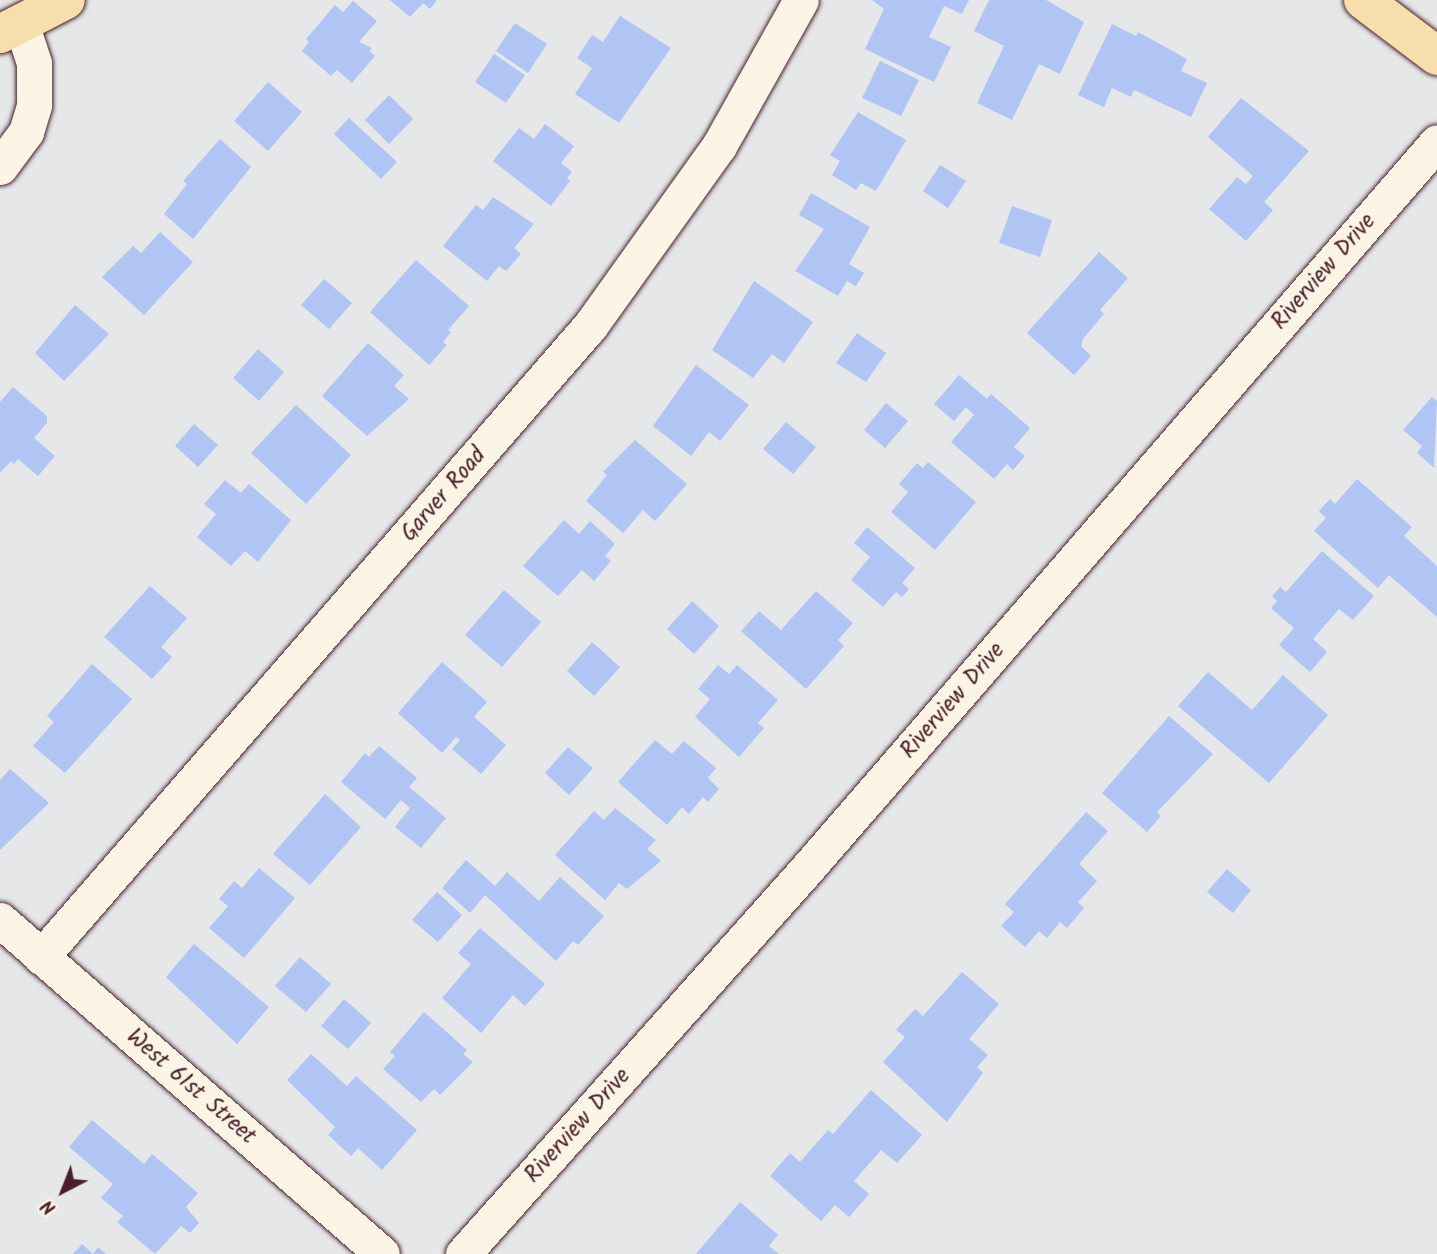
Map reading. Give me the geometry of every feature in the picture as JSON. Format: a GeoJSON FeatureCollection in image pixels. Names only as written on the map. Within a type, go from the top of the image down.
{"type":"FeatureCollection","features":[{"type":"Feature","properties":{"kind":"main road"},"geometry":{"type":"LineString","coordinates":[[11,28],[66,0]]}},
{"type":"Feature","properties":{"kind":"main road"},"geometry":{"type":"LineString","coordinates":[[1363,0],[1437,56]]}},
{"type":"Feature","properties":{"kind":"street","name":"Garver Road"},"geometry":{"type":"LineString","coordinates":[[41,957],[590,326],[719,146],[801,0]]}},
{"type":"Feature","properties":{"kind":"street"},"geometry":{"type":"LineString","coordinates":[[0,167],[26,132],[34,105],[34,63],[11,28]]}},
{"type":"Feature","properties":{"kind":"street","name":"Riverview Drive"},"geometry":{"type":"LineString","coordinates":[[463,1254],[816,859],[1437,142]]}},
{"type":"Feature","properties":{"kind":"street","name":"West 61st Street"},"geometry":{"type":"LineString","coordinates":[[0,920],[382,1254]]}},
{"type":"Feature","properties":{"kind":"building"},"geometry":{"type":"Polygon","coordinates":[[[390,0],[437,0],[430,9],[423,3],[410,17],[390,0]]]}},
{"type":"Feature","properties":{"kind":"building"},"geometry":{"type":"Polygon","coordinates":[[[872,0],[969,0],[962,14],[944,6],[929,37],[951,47],[934,82],[865,49],[884,9],[872,0]]]}},
{"type":"Feature","properties":{"kind":"building"},"geometry":{"type":"Polygon","coordinates":[[[989,0],[1046,0],[1084,22],[1060,74],[1039,64],[1012,120],[977,103],[1004,46],[974,31],[989,0]]]}},
{"type":"Feature","properties":{"kind":"building"},"geometry":{"type":"Polygon","coordinates":[[[353,1],[377,21],[359,42],[372,48],[370,51],[375,56],[352,83],[337,70],[331,76],[302,51],[309,42],[306,39],[335,5],[343,12],[353,1]]]}},
{"type":"Feature","properties":{"kind":"building"},"geometry":{"type":"Polygon","coordinates":[[[620,16],[671,48],[619,123],[575,94],[592,68],[577,58],[592,35],[603,42],[620,16]]]}},
{"type":"Feature","properties":{"kind":"building"},"geometry":{"type":"Polygon","coordinates":[[[515,23],[547,44],[528,73],[496,51],[515,23]]]}},
{"type":"Feature","properties":{"kind":"building"},"geometry":{"type":"Polygon","coordinates":[[[1112,24],[1136,36],[1138,32],[1187,59],[1181,71],[1207,83],[1191,117],[1134,90],[1131,97],[1112,88],[1104,107],[1078,95],[1112,24]]]}},
{"type":"Feature","properties":{"kind":"building"},"geometry":{"type":"Polygon","coordinates":[[[494,54],[525,75],[506,103],[475,82],[494,54]]]}},
{"type":"Feature","properties":{"kind":"building"},"geometry":{"type":"Polygon","coordinates":[[[880,61],[919,80],[901,116],[862,98],[880,61]]]}},
{"type":"Feature","properties":{"kind":"building"},"geometry":{"type":"Polygon","coordinates":[[[268,82],[302,112],[268,151],[234,121],[268,82]]]}},
{"type":"Feature","properties":{"kind":"building"},"geometry":{"type":"Polygon","coordinates":[[[389,95],[413,119],[389,144],[365,120],[389,95]]]}},
{"type":"Feature","properties":{"kind":"building"},"geometry":{"type":"Polygon","coordinates":[[[1241,98],[1309,151],[1264,202],[1273,210],[1246,241],[1209,209],[1237,177],[1246,184],[1253,176],[1208,137],[1241,98]]]}},
{"type":"Feature","properties":{"kind":"building"},"geometry":{"type":"Polygon","coordinates":[[[858,112],[906,140],[876,191],[861,183],[856,190],[832,175],[840,161],[830,155],[858,112]]]}},
{"type":"Feature","properties":{"kind":"building"},"geometry":{"type":"Polygon","coordinates":[[[349,118],[397,162],[381,179],[334,134],[349,118]]]}},
{"type":"Feature","properties":{"kind":"building"},"geometry":{"type":"Polygon","coordinates":[[[545,124],[574,146],[561,163],[572,172],[567,178],[570,181],[551,206],[493,161],[519,128],[534,139],[545,124]]]}},
{"type":"Feature","properties":{"kind":"building"},"geometry":{"type":"Polygon","coordinates":[[[220,139],[251,167],[193,239],[164,214],[187,184],[183,181],[220,139]]]}},
{"type":"Feature","properties":{"kind":"building"},"geometry":{"type":"Polygon","coordinates":[[[940,165],[966,181],[948,208],[923,191],[940,165]]]}},
{"type":"Feature","properties":{"kind":"building"},"geometry":{"type":"Polygon","coordinates":[[[811,193],[870,227],[849,264],[864,273],[856,286],[847,281],[838,296],[795,271],[824,229],[799,215],[811,193]]]}},
{"type":"Feature","properties":{"kind":"building"},"geometry":{"type":"Polygon","coordinates":[[[493,197],[534,224],[514,248],[521,254],[506,271],[499,266],[487,281],[443,246],[476,205],[483,210],[493,197]]]}},
{"type":"Feature","properties":{"kind":"building"},"geometry":{"type":"Polygon","coordinates":[[[1012,206],[1052,220],[1040,257],[999,243],[1012,206]]]}},
{"type":"Feature","properties":{"kind":"building"},"geometry":{"type":"Polygon","coordinates":[[[160,232],[193,262],[144,315],[102,277],[133,246],[141,253],[160,232]]]}},
{"type":"Feature","properties":{"kind":"building"},"geometry":{"type":"Polygon","coordinates":[[[1099,252],[1128,278],[1100,310],[1104,314],[1083,339],[1081,346],[1091,356],[1074,375],[1027,333],[1099,252]]]}},
{"type":"Feature","properties":{"kind":"building"},"geometry":{"type":"Polygon","coordinates":[[[416,260],[469,306],[448,330],[451,332],[443,342],[447,345],[429,365],[370,312],[416,260]]]}},
{"type":"Feature","properties":{"kind":"building"},"geometry":{"type":"Polygon","coordinates":[[[324,279],[352,303],[329,329],[301,305],[324,279]]]}},
{"type":"Feature","properties":{"kind":"building"},"geometry":{"type":"Polygon","coordinates":[[[754,281],[813,322],[784,363],[772,354],[753,378],[712,350],[754,281]]]}},
{"type":"Feature","properties":{"kind":"building"},"geometry":{"type":"Polygon","coordinates":[[[75,305],[109,334],[64,381],[35,353],[75,305]]]}},
{"type":"Feature","properties":{"kind":"building"},"geometry":{"type":"Polygon","coordinates":[[[857,333],[886,353],[866,382],[836,363],[857,333]]]}},
{"type":"Feature","properties":{"kind":"building"},"geometry":{"type":"Polygon","coordinates":[[[368,343],[404,375],[394,386],[409,399],[367,436],[322,396],[368,343]]]}},
{"type":"Feature","properties":{"kind":"building"},"geometry":{"type":"Polygon","coordinates":[[[258,349],[284,372],[259,401],[233,378],[258,349]]]}},
{"type":"Feature","properties":{"kind":"building"},"geometry":{"type":"Polygon","coordinates":[[[696,365],[749,405],[720,441],[709,432],[691,456],[653,426],[696,365]]]}},
{"type":"Feature","properties":{"kind":"building"},"geometry":{"type":"Polygon","coordinates":[[[959,375],[987,399],[991,394],[1030,428],[1014,447],[1025,456],[1013,470],[1007,464],[994,479],[951,442],[974,415],[966,407],[954,421],[934,404],[959,375]]]}},
{"type":"Feature","properties":{"kind":"building"},"geometry":{"type":"Polygon","coordinates":[[[13,387],[47,416],[47,423],[34,438],[55,456],[38,476],[18,459],[14,464],[11,461],[0,473],[0,402],[13,387]]]}},
{"type":"Feature","properties":{"kind":"building"},"geometry":{"type":"Polygon","coordinates":[[[1432,397],[1437,401],[1434,468],[1417,453],[1422,446],[1403,430],[1432,397]]]}},
{"type":"Feature","properties":{"kind":"building"},"geometry":{"type":"Polygon","coordinates":[[[886,403],[908,421],[885,448],[864,430],[886,403]]]}},
{"type":"Feature","properties":{"kind":"building"},"geometry":{"type":"Polygon","coordinates":[[[296,405],[351,455],[306,504],[251,453],[296,405]]]}},
{"type":"Feature","properties":{"kind":"building"},"geometry":{"type":"Polygon","coordinates":[[[786,422],[816,447],[793,474],[763,449],[786,422]]]}},
{"type":"Feature","properties":{"kind":"building"},"geometry":{"type":"Polygon","coordinates":[[[194,424],[218,445],[198,467],[175,446],[194,424]]]}},
{"type":"Feature","properties":{"kind":"building"},"geometry":{"type":"Polygon","coordinates":[[[635,440],[687,484],[655,521],[643,510],[623,533],[586,501],[607,475],[603,472],[635,440]]]}},
{"type":"Feature","properties":{"kind":"building"},"geometry":{"type":"Polygon","coordinates":[[[928,462],[976,502],[935,550],[891,512],[908,492],[899,484],[917,463],[923,468],[928,462]]]}},
{"type":"Feature","properties":{"kind":"building"},"geometry":{"type":"Polygon","coordinates":[[[1357,479],[1412,527],[1404,536],[1437,566],[1437,617],[1389,575],[1378,588],[1314,531],[1326,518],[1319,511],[1330,499],[1335,504],[1357,479]]]}},
{"type":"Feature","properties":{"kind":"building"},"geometry":{"type":"Polygon","coordinates":[[[225,480],[241,493],[249,484],[291,520],[258,562],[245,551],[231,566],[197,537],[216,514],[204,504],[225,480]]]}},
{"type":"Feature","properties":{"kind":"building"},"geometry":{"type":"Polygon","coordinates":[[[564,520],[579,534],[590,521],[615,544],[605,556],[611,561],[594,581],[582,570],[558,596],[523,566],[564,520]]]}},
{"type":"Feature","properties":{"kind":"building"},"geometry":{"type":"Polygon","coordinates":[[[867,527],[915,568],[902,583],[909,589],[902,597],[896,592],[883,607],[851,580],[870,557],[854,543],[867,527]]]}},
{"type":"Feature","properties":{"kind":"building"},"geometry":{"type":"Polygon","coordinates":[[[1322,551],[1374,596],[1353,620],[1339,609],[1313,639],[1327,652],[1310,672],[1279,645],[1294,628],[1271,608],[1277,601],[1272,596],[1280,587],[1286,592],[1322,551]]]}},
{"type":"Feature","properties":{"kind":"building"},"geometry":{"type":"Polygon","coordinates":[[[150,586],[187,618],[161,647],[172,657],[152,679],[104,637],[150,586]]]}},
{"type":"Feature","properties":{"kind":"building"},"geometry":{"type":"Polygon","coordinates":[[[504,590],[541,622],[502,667],[465,635],[504,590]]]}},
{"type":"Feature","properties":{"kind":"building"},"geometry":{"type":"Polygon","coordinates":[[[816,591],[853,623],[838,640],[844,646],[806,689],[741,631],[759,611],[781,630],[816,591]]]}},
{"type":"Feature","properties":{"kind":"building"},"geometry":{"type":"Polygon","coordinates":[[[692,601],[719,626],[694,654],[667,629],[692,601]]]}},
{"type":"Feature","properties":{"kind":"building"},"geometry":{"type":"Polygon","coordinates":[[[592,642],[620,667],[594,696],[567,671],[592,642]]]}},
{"type":"Feature","properties":{"kind":"building"},"geometry":{"type":"Polygon","coordinates":[[[442,662],[487,702],[474,717],[506,745],[481,774],[452,749],[460,740],[456,737],[442,753],[398,713],[442,662]]]}},
{"type":"Feature","properties":{"kind":"building"},"geometry":{"type":"Polygon","coordinates":[[[92,664],[132,699],[65,773],[33,746],[54,722],[47,716],[92,664]]]}},
{"type":"Feature","properties":{"kind":"building"},"geometry":{"type":"Polygon","coordinates":[[[718,665],[729,674],[737,665],[778,700],[758,723],[764,728],[739,757],[695,717],[710,699],[698,689],[718,665]]]}},
{"type":"Feature","properties":{"kind":"building"},"geometry":{"type":"Polygon","coordinates":[[[1208,672],[1252,710],[1283,675],[1328,715],[1269,783],[1178,706],[1208,672]]]}},
{"type":"Feature","properties":{"kind":"building"},"geometry":{"type":"Polygon","coordinates":[[[1169,716],[1213,754],[1157,812],[1161,816],[1147,832],[1102,793],[1169,716]]]}},
{"type":"Feature","properties":{"kind":"building"},"geometry":{"type":"Polygon","coordinates":[[[655,740],[672,754],[684,741],[716,768],[708,778],[719,789],[708,802],[703,797],[689,814],[682,807],[667,825],[618,782],[655,740]]]}},
{"type":"Feature","properties":{"kind":"building"},"geometry":{"type":"Polygon","coordinates":[[[379,746],[417,778],[409,787],[446,818],[421,848],[395,827],[410,808],[401,800],[385,819],[341,782],[365,753],[369,757],[379,746]]]}},
{"type":"Feature","properties":{"kind":"building"},"geometry":{"type":"Polygon","coordinates":[[[568,747],[593,768],[569,795],[545,773],[568,747]]]}},
{"type":"Feature","properties":{"kind":"building"},"geometry":{"type":"Polygon","coordinates":[[[10,769],[49,803],[0,850],[0,780],[10,769]]]}},
{"type":"Feature","properties":{"kind":"building"},"geometry":{"type":"Polygon","coordinates":[[[325,794],[361,827],[310,885],[273,854],[325,794]]]}},
{"type":"Feature","properties":{"kind":"building"},"geometry":{"type":"Polygon","coordinates":[[[615,808],[656,840],[647,849],[661,861],[627,889],[619,883],[605,900],[555,855],[594,811],[604,820],[615,808]]]}},
{"type":"Feature","properties":{"kind":"building"},"geometry":{"type":"Polygon","coordinates":[[[1086,812],[1108,831],[1079,864],[1097,881],[1078,902],[1084,908],[1067,928],[1060,922],[1047,938],[1039,931],[1025,947],[1001,926],[1014,912],[1005,904],[1086,812]]]}},
{"type":"Feature","properties":{"kind":"building"},"geometry":{"type":"Polygon","coordinates":[[[466,860],[495,886],[507,872],[539,901],[560,877],[604,916],[578,945],[573,941],[556,961],[485,895],[470,913],[442,888],[466,860]]]}},
{"type":"Feature","properties":{"kind":"building"},"geometry":{"type":"Polygon","coordinates":[[[259,868],[295,898],[244,958],[209,928],[228,906],[219,899],[234,881],[242,888],[259,868]]]}},
{"type":"Feature","properties":{"kind":"building"},"geometry":{"type":"Polygon","coordinates":[[[1227,869],[1251,890],[1233,913],[1207,892],[1227,869]]]}},
{"type":"Feature","properties":{"kind":"building"},"geometry":{"type":"Polygon","coordinates":[[[437,892],[462,915],[438,942],[412,920],[437,892]]]}},
{"type":"Feature","properties":{"kind":"building"},"geometry":{"type":"Polygon","coordinates":[[[480,928],[545,984],[525,1006],[513,995],[481,1033],[442,998],[471,964],[458,953],[480,928]]]}},
{"type":"Feature","properties":{"kind":"building"},"geometry":{"type":"Polygon","coordinates":[[[194,944],[269,1007],[237,1044],[166,977],[194,944]]]}},
{"type":"Feature","properties":{"kind":"building"},"geometry":{"type":"Polygon","coordinates":[[[300,957],[331,984],[306,1012],[275,986],[300,957]]]}},
{"type":"Feature","properties":{"kind":"building"},"geometry":{"type":"Polygon","coordinates":[[[962,972],[999,1004],[969,1039],[988,1055],[977,1067],[983,1073],[947,1122],[883,1062],[905,1037],[896,1030],[915,1009],[923,1016],[962,972]]]}},
{"type":"Feature","properties":{"kind":"building"},"geometry":{"type":"Polygon","coordinates":[[[344,999],[371,1023],[348,1049],[321,1026],[344,999]]]}},
{"type":"Feature","properties":{"kind":"building"},"geometry":{"type":"Polygon","coordinates":[[[424,1012],[467,1050],[463,1054],[473,1062],[440,1095],[434,1089],[421,1102],[383,1069],[395,1056],[390,1052],[424,1012]]]}},
{"type":"Feature","properties":{"kind":"building"},"geometry":{"type":"Polygon","coordinates":[[[311,1054],[347,1086],[356,1076],[417,1130],[382,1170],[358,1148],[351,1156],[328,1135],[335,1127],[287,1080],[311,1054]]]}},
{"type":"Feature","properties":{"kind":"building"},"geometry":{"type":"Polygon","coordinates":[[[871,1090],[922,1135],[897,1163],[881,1150],[854,1181],[869,1194],[849,1217],[835,1205],[821,1221],[770,1176],[790,1153],[800,1162],[828,1130],[833,1134],[871,1090]]]}},
{"type":"Feature","properties":{"kind":"building"},"geometry":{"type":"Polygon","coordinates":[[[92,1120],[144,1164],[152,1154],[198,1193],[186,1207],[199,1223],[190,1233],[181,1226],[155,1254],[117,1222],[123,1216],[101,1198],[113,1184],[69,1147],[92,1120]]]}},
{"type":"Feature","properties":{"kind":"building"},"geometry":{"type":"Polygon","coordinates":[[[740,1202],[778,1235],[769,1246],[779,1254],[696,1254],[740,1202]]]}},
{"type":"Feature","properties":{"kind":"building"},"geometry":{"type":"Polygon","coordinates":[[[82,1244],[93,1254],[73,1254],[82,1244]]]}},
{"type":"Feature","properties":{"kind":"building"},"geometry":{"type":"Polygon","coordinates":[[[98,1247],[106,1254],[93,1254],[98,1247]]]}}]}
